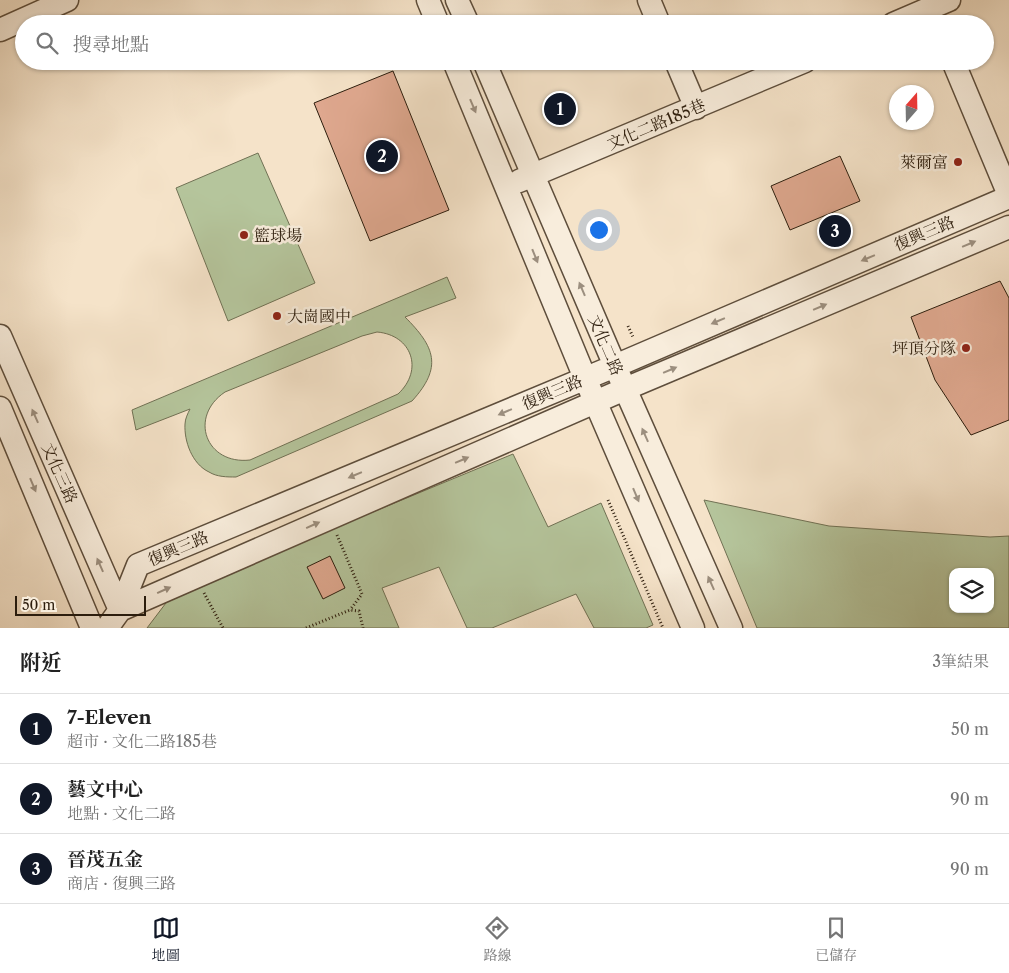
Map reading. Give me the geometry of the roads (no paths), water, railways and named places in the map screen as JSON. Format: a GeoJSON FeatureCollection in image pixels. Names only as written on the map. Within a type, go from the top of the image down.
{"type":"FeatureCollection","features":[{"type":"Feature","properties":{"kind":"street"},"geometry":{"type":"LineString","coordinates":[[34,15],[67,0]]}},
{"type":"Feature","properties":{"kind":"street"},"geometry":{"type":"LineString","coordinates":[[428,0],[434,15]]}},
{"type":"Feature","properties":{"kind":"street"},"geometry":{"type":"LineString","coordinates":[[458,0],[464,15]]}},
{"type":"Feature","properties":{"kind":"street"},"geometry":{"type":"LineString","coordinates":[[649,0],[655,15]]}},
{"type":"Feature","properties":{"kind":"street"},"geometry":{"type":"LineString","coordinates":[[923,15],[939,10]]}},
{"type":"Feature","properties":{"kind":"street"},"geometry":{"type":"LineString","coordinates":[[0,30],[15,23]]}},
{"type":"Feature","properties":{"kind":"street","name":"文化二路"},"geometry":{"type":"LineString","coordinates":[[458,70],[585,378],[693,628]]}},
{"type":"Feature","properties":{"kind":"street","name":"文化二路"},"geometry":{"type":"LineString","coordinates":[[488,70],[625,389],[731,628]]}},
{"type":"Feature","properties":{"kind":"street"},"geometry":{"type":"LineString","coordinates":[[680,70],[696,108]]}},
{"type":"Feature","properties":{"kind":"street","name":"文化二路185巷"},"geometry":{"type":"LineString","coordinates":[[506,185],[784,70]]}},
{"type":"Feature","properties":{"kind":"street"},"geometry":{"type":"LineString","coordinates":[[957,70],[1009,196]]}},
{"type":"Feature","properties":{"kind":"street","name":"復興三路"},"geometry":{"type":"LineString","coordinates":[[107,628],[120,610],[138,565],[615,366],[1009,196]]}},
{"type":"Feature","properties":{"kind":"street","name":"復興三路"},"geometry":{"type":"LineString","coordinates":[[120,610],[625,389],[1009,227]]}},
{"type":"Feature","properties":{"kind":"street","name":"文化三路"},"geometry":{"type":"LineString","coordinates":[[0,336],[120,610]]}},
{"type":"Feature","properties":{"kind":"street","name":"文化三路"},"geometry":{"type":"LineString","coordinates":[[0,408],[92,628]]}},
{"type":"Feature","properties":{"kind":"place","name":"7-Eleven"},"geometry":{"type":"Point","coordinates":[560,109]}},
{"type":"Feature","properties":{"kind":"place","name":"藝文中心"},"geometry":{"type":"Point","coordinates":[382,156]}},
{"type":"Feature","properties":{"kind":"place","name":"萊爾富"},"geometry":{"type":"Point","coordinates":[958,162]}},
{"type":"Feature","properties":{"kind":"place","name":"晉茂五金"},"geometry":{"type":"Point","coordinates":[835,231]}},
{"type":"Feature","properties":{"kind":"place","name":"籃球場"},"geometry":{"type":"Point","coordinates":[244,235]}},
{"type":"Feature","properties":{"kind":"place","name":"大崗國中"},"geometry":{"type":"Point","coordinates":[277,316]}},
{"type":"Feature","properties":{"kind":"place","name":"坪頂分隊"},"geometry":{"type":"Point","coordinates":[966,348]}}]}
